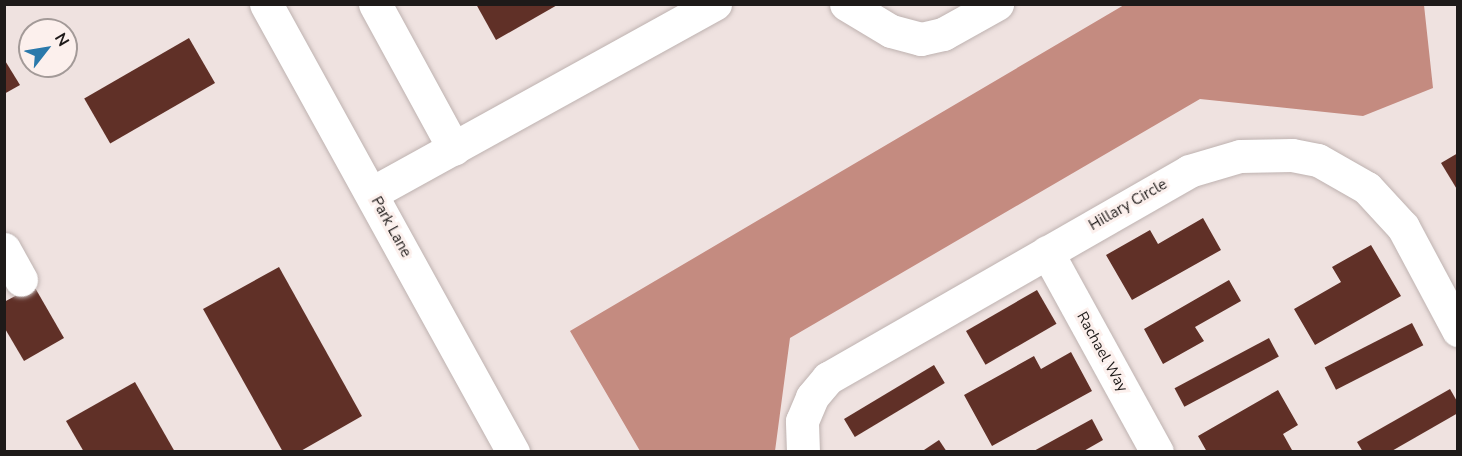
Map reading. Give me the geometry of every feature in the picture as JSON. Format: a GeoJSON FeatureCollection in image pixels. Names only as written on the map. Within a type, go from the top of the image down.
{"type":"FeatureCollection","features":[{"type":"Feature","properties":{"kind":"street","name":"Park Lane"},"geometry":{"type":"LineString","coordinates":[[266,4],[513,452]]}},
{"type":"Feature","properties":{"kind":"street"},"geometry":{"type":"LineString","coordinates":[[375,4],[454,149]]}},
{"type":"Feature","properties":{"kind":"street"},"geometry":{"type":"LineString","coordinates":[[372,193],[715,4]]}},
{"type":"Feature","properties":{"kind":"street"},"geometry":{"type":"LineString","coordinates":[[846,4],[891,31],[921,39],[943,34],[998,4]]}},
{"type":"Feature","properties":{"kind":"street","name":"Hillary Circle"},"geometry":{"type":"LineString","coordinates":[[803,452],[802,421],[812,397],[828,378],[1189,171],[1214,161],[1266,154],[1318,160],[1367,189],[1392,214],[1416,250],[1458,330]]}},
{"type":"Feature","properties":{"kind":"street"},"geometry":{"type":"LineString","coordinates":[[4,249],[21,280]]}},
{"type":"Feature","properties":{"kind":"street","name":"Rachael Way"},"geometry":{"type":"LineString","coordinates":[[1047,252],[1157,452]]}},
{"type":"Feature","properties":{"kind":"shaded area"},"geometry":{"type":"Polygon","coordinates":[[[1124,5],[1424,5],[1433,88],[1363,116],[1200,99],[790,338],[775,451],[640,451],[570,331],[1124,5]]]}},
{"type":"Feature","properties":{"kind":"building"},"geometry":{"type":"Polygon","coordinates":[[[476,4],[559,4],[496,40],[476,4]]]}},
{"type":"Feature","properties":{"kind":"building"},"geometry":{"type":"Polygon","coordinates":[[[189,38],[215,83],[110,144],[84,98],[189,38]]]}},
{"type":"Feature","properties":{"kind":"building"},"geometry":{"type":"Polygon","coordinates":[[[4,59],[20,85],[4,94],[4,59]]]}},
{"type":"Feature","properties":{"kind":"building"},"geometry":{"type":"Polygon","coordinates":[[[1458,153],[1458,191],[1441,163],[1458,153]]]}},
{"type":"Feature","properties":{"kind":"building"},"geometry":{"type":"Polygon","coordinates":[[[1203,218],[1221,250],[1132,300],[1106,255],[1150,230],[1158,244],[1203,218]]]}},
{"type":"Feature","properties":{"kind":"building"},"geometry":{"type":"Polygon","coordinates":[[[1371,245],[1401,296],[1315,345],[1294,309],[1341,282],[1332,267],[1371,245]]]}},
{"type":"Feature","properties":{"kind":"building"},"geometry":{"type":"Polygon","coordinates":[[[279,267],[362,416],[299,452],[283,452],[203,309],[279,267]]]}},
{"type":"Feature","properties":{"kind":"building"},"geometry":{"type":"Polygon","coordinates":[[[1229,280],[1241,301],[1195,327],[1204,341],[1163,364],[1144,329],[1229,280]]]}},
{"type":"Feature","properties":{"kind":"building"},"geometry":{"type":"Polygon","coordinates":[[[34,286],[64,338],[24,361],[4,327],[4,302],[34,286]]]}},
{"type":"Feature","properties":{"kind":"building"},"geometry":{"type":"Polygon","coordinates":[[[1037,290],[1056,324],[985,365],[966,331],[1037,290]]]}},
{"type":"Feature","properties":{"kind":"building"},"geometry":{"type":"Polygon","coordinates":[[[1412,323],[1423,345],[1336,390],[1325,367],[1412,323]]]}},
{"type":"Feature","properties":{"kind":"building"},"geometry":{"type":"Polygon","coordinates":[[[1269,338],[1279,357],[1184,407],[1175,388],[1269,338]]]}},
{"type":"Feature","properties":{"kind":"building"},"geometry":{"type":"Polygon","coordinates":[[[1071,352],[1092,391],[992,446],[964,395],[1034,356],[1041,369],[1071,352]]]}},
{"type":"Feature","properties":{"kind":"building"},"geometry":{"type":"Polygon","coordinates":[[[934,365],[945,383],[855,437],[844,419],[934,365]]]}},
{"type":"Feature","properties":{"kind":"building"},"geometry":{"type":"Polygon","coordinates":[[[135,382],[175,452],[84,452],[66,421],[135,382]]]}},
{"type":"Feature","properties":{"kind":"building"},"geometry":{"type":"Polygon","coordinates":[[[1450,389],[1458,403],[1458,413],[1390,452],[1363,452],[1357,442],[1450,389]]]}},
{"type":"Feature","properties":{"kind":"building"},"geometry":{"type":"Polygon","coordinates":[[[1278,390],[1298,425],[1283,434],[1292,450],[1207,452],[1198,436],[1278,390]]]}},
{"type":"Feature","properties":{"kind":"building"},"geometry":{"type":"Polygon","coordinates":[[[1092,419],[1103,440],[1082,452],[1032,452],[1092,419]]]}},
{"type":"Feature","properties":{"kind":"building"},"geometry":{"type":"Polygon","coordinates":[[[939,440],[947,452],[921,452],[939,440]]]}}]}
